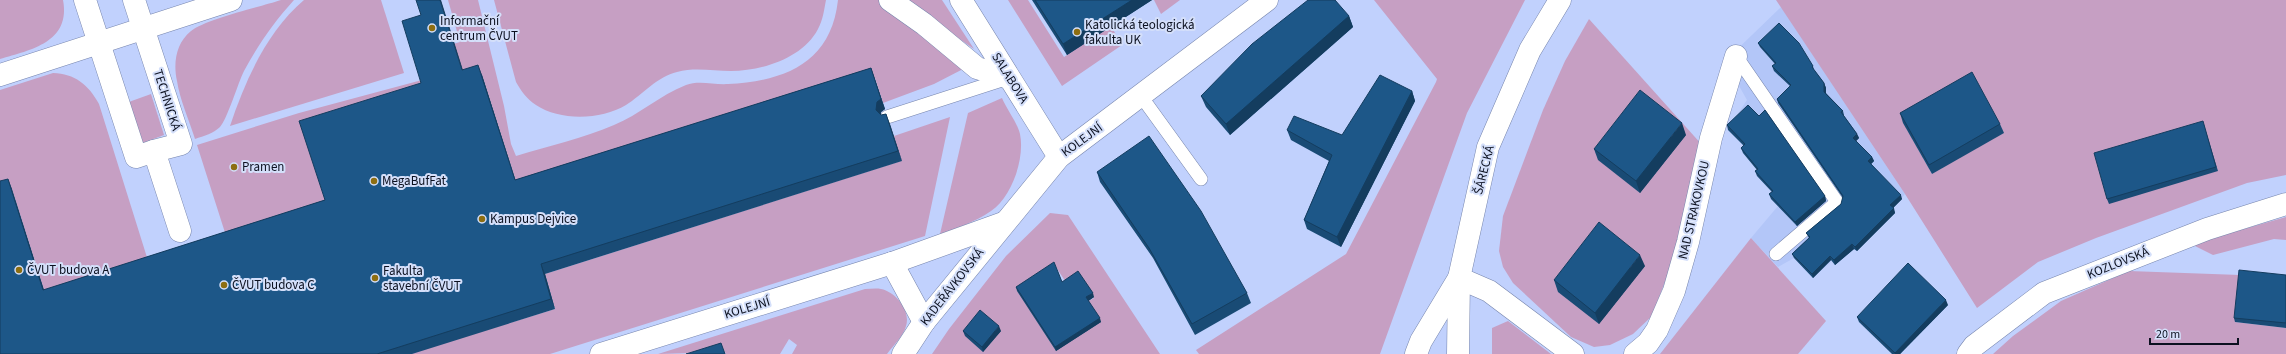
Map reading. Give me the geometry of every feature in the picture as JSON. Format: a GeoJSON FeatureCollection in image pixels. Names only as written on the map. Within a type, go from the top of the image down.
{"type":"FeatureCollection","features":[{"type":"Feature","properties":{"kind":"street","name":"TECHNICKÁ"},"geometry":{"type":"LineString","coordinates":[[85,0],[136,157],[181,144],[134,0]]}},
{"type":"Feature","properties":{"kind":"street"},"geometry":{"type":"LineString","coordinates":[[0,75],[100,44],[232,0]]}},
{"type":"Feature","properties":{"kind":"street"},"geometry":{"type":"LineString","coordinates":[[890,0],[924,24],[977,68],[1009,78]]}},
{"type":"Feature","properties":{"kind":"street","name":"SALABOVA"},"geometry":{"type":"LineString","coordinates":[[961,0],[1058,157]]}},
{"type":"Feature","properties":{"kind":"street","name":"KOLEJNÍ"},"geometry":{"type":"LineString","coordinates":[[601,354],[892,263],[1003,223],[1058,157],[1267,0]]}},
{"type":"Feature","properties":{"kind":"street","name":"ŠÁRECKÁ"},"geometry":{"type":"LineString","coordinates":[[1458,354],[1460,278],[1488,147],[1530,50],[1560,0]]}},
{"type":"Feature","properties":{"kind":"street","name":"NAD STRAKOVKOU"},"geometry":{"type":"LineString","coordinates":[[1635,354],[1648,343],[1656,330],[1674,291],[1688,242],[1711,138],[1736,56]]}},
{"type":"Feature","properties":{"kind":"street"},"geometry":{"type":"LineString","coordinates":[[154,151],[180,231]]}},
{"type":"Feature","properties":{"kind":"street","name":"KOZLOVSKÁ"},"geometry":{"type":"LineString","coordinates":[[1968,354],[1974,346],[2044,293],[2207,229],[2286,204]]}},
{"type":"Feature","properties":{"kind":"street","name":"KADEŘÁVKOVSKÁ"},"geometry":{"type":"LineString","coordinates":[[903,354],[924,322],[1003,223]]}},
{"type":"Feature","properties":{"kind":"street"},"geometry":{"type":"LineString","coordinates":[[892,263],[924,322]]}},
{"type":"Feature","properties":{"kind":"street"},"geometry":{"type":"LineString","coordinates":[[1416,354],[1421,341],[1460,278],[1489,291],[1573,354]]}},
{"type":"Feature","properties":{"kind":"lane"},"geometry":{"type":"LineString","coordinates":[[1736,56],[1837,202],[1776,254]]}},
{"type":"Feature","properties":{"kind":"lane"},"geometry":{"type":"LineString","coordinates":[[887,117],[1009,78]]}},
{"type":"Feature","properties":{"kind":"lane"},"geometry":{"type":"LineString","coordinates":[[1141,96],[1201,179]]}},
{"type":"Feature","properties":{"kind":"shaded area"},"geometry":{"type":"Polygon","coordinates":[[[0,0],[63,0],[64,14],[61,26],[55,35],[46,42],[24,52],[0,59],[0,0]]]}},
{"type":"Feature","properties":{"kind":"shaded area"},"geometry":{"type":"Polygon","coordinates":[[[281,0],[294,0],[273,25],[249,61],[223,123],[215,131],[195,139],[178,88],[175,67],[177,54],[182,41],[191,31],[208,22],[281,0]]]}},
{"type":"Feature","properties":{"kind":"shaded area"},"geometry":{"type":"Polygon","coordinates":[[[304,0],[381,0],[404,73],[230,126],[250,75],[268,42],[291,12],[304,0]]]}},
{"type":"Feature","properties":{"kind":"shaded area"},"geometry":{"type":"Polygon","coordinates":[[[448,0],[478,0],[504,106],[511,144],[516,156],[578,138],[614,125],[632,116],[676,89],[686,85],[696,83],[723,84],[749,82],[786,73],[802,64],[815,53],[826,39],[834,22],[838,0],[880,0],[967,67],[934,84],[883,103],[875,78],[519,191],[482,75],[329,210],[228,242],[197,145],[299,113],[422,80],[414,56],[460,42],[448,0]]]}},
{"type":"Feature","properties":{"kind":"shaded area"},"geometry":{"type":"Polygon","coordinates":[[[494,0],[826,0],[821,22],[811,39],[802,48],[780,61],[756,69],[731,71],[697,69],[677,72],[663,77],[632,101],[616,110],[605,114],[581,117],[557,114],[546,110],[533,103],[522,92],[516,82],[494,0]]]}},
{"type":"Feature","properties":{"kind":"shaded area"},"geometry":{"type":"Polygon","coordinates":[[[903,0],[942,0],[974,49],[903,0]]]}},
{"type":"Feature","properties":{"kind":"shaded area"},"geometry":{"type":"Polygon","coordinates":[[[1008,0],[1028,0],[1064,57],[1111,26],[1122,45],[1062,86],[1008,0]]]}},
{"type":"Feature","properties":{"kind":"shaded area"},"geometry":{"type":"Polygon","coordinates":[[[1154,0],[1180,0],[1161,14],[1154,0]]]}},
{"type":"Feature","properties":{"kind":"shaded area"},"geometry":{"type":"Polygon","coordinates":[[[1374,0],[1525,0],[1467,113],[1380,354],[1199,354],[1196,350],[1346,254],[1436,82],[1437,79],[1374,0]]]}},
{"type":"Feature","properties":{"kind":"shaded area"},"geometry":{"type":"Polygon","coordinates":[[[1776,0],[2286,0],[2286,175],[2247,183],[2096,238],[2038,262],[1977,308],[1905,194],[1776,0]],[[1975,82],[1903,122],[1932,174],[1975,82]]]}},
{"type":"Feature","properties":{"kind":"shaded area"},"geometry":{"type":"Polygon","coordinates":[[[1781,7],[1905,194],[1857,251],[1853,248],[1835,265],[1832,261],[1813,278],[1794,258],[1778,267],[1751,238],[1778,206],[1775,195],[1758,177],[1761,172],[1747,149],[1728,129],[1747,100],[1725,61],[1781,7]]]}},
{"type":"Feature","properties":{"kind":"shaded area"},"geometry":{"type":"Polygon","coordinates":[[[1589,19],[1703,146],[1671,266],[1652,316],[1633,334],[1610,345],[1594,347],[1571,337],[1513,283],[1503,267],[1499,251],[1503,216],[1543,110],[1565,61],[1589,19]]]}},
{"type":"Feature","properties":{"kind":"shaded area"},"geometry":{"type":"Polygon","coordinates":[[[53,73],[68,75],[80,81],[95,97],[99,104],[150,267],[47,300],[12,189],[0,192],[0,90],[53,73]]]}},
{"type":"Feature","properties":{"kind":"shaded area"},"geometry":{"type":"Polygon","coordinates":[[[151,94],[164,135],[140,144],[126,103],[151,94]]]}},
{"type":"Feature","properties":{"kind":"shaded area"},"geometry":{"type":"Polygon","coordinates":[[[1002,98],[1020,134],[1021,154],[1019,165],[1011,187],[998,205],[985,215],[972,222],[940,234],[968,113],[1002,98]]]}},
{"type":"Feature","properties":{"kind":"shaded area"},"geometry":{"type":"Polygon","coordinates":[[[950,117],[925,236],[550,354],[408,354],[555,309],[545,274],[901,161],[894,136],[950,117]]]}},
{"type":"Feature","properties":{"kind":"shaded area"},"geometry":{"type":"Polygon","coordinates":[[[1050,213],[1068,215],[1160,354],[932,354],[949,329],[1006,256],[1050,213]],[[1056,267],[1018,291],[1087,302],[1094,298],[1067,284],[1056,267]]]}},
{"type":"Feature","properties":{"kind":"shaded area"},"geometry":{"type":"Polygon","coordinates":[[[2286,217],[2286,240],[2274,239],[2213,255],[2191,244],[2286,217]]]}},
{"type":"Feature","properties":{"kind":"shaded area"},"geometry":{"type":"Polygon","coordinates":[[[1751,238],[1826,321],[1798,354],[1660,354],[1751,238]]]}},
{"type":"Feature","properties":{"kind":"shaded area"},"geometry":{"type":"Polygon","coordinates":[[[2129,271],[2240,275],[2235,322],[2286,328],[2286,354],[1993,354],[2013,336],[2061,301],[2129,271]]]}},
{"type":"Feature","properties":{"kind":"shaded area"},"geometry":{"type":"Polygon","coordinates":[[[865,289],[881,289],[887,291],[897,298],[904,308],[907,320],[905,329],[901,337],[887,354],[792,354],[797,345],[789,339],[780,354],[726,354],[725,352],[658,354],[865,289]]]}},
{"type":"Feature","properties":{"kind":"shaded area"},"geometry":{"type":"Polygon","coordinates":[[[1508,321],[1551,354],[1492,354],[1492,328],[1508,321]]]}},
{"type":"Feature","properties":{"kind":"building"},"geometry":{"type":"Polygon","coordinates":[[[416,0],[440,0],[462,70],[478,65],[515,180],[871,68],[881,99],[877,102],[876,110],[881,115],[886,114],[898,151],[541,264],[551,299],[377,354],[0,354],[0,181],[8,179],[43,290],[325,200],[299,121],[421,83],[402,21],[421,15],[416,0]]]}},
{"type":"Feature","properties":{"kind":"building","name":"Katolická teologická fakulta UK"},"geometry":{"type":"Polygon","coordinates":[[[1035,0],[1132,0],[1063,44],[1035,0]]]}},
{"type":"Feature","properties":{"kind":"building"},"geometry":{"type":"Polygon","coordinates":[[[1308,0],[1335,0],[1349,16],[1226,124],[1201,96],[1252,44],[1308,0]]]}},
{"type":"Feature","properties":{"kind":"building"},"geometry":{"type":"Polygon","coordinates":[[[1779,23],[1799,43],[1813,66],[1812,67],[1824,83],[1824,92],[1843,111],[1841,112],[1857,134],[1853,138],[1872,157],[1868,161],[1901,195],[1890,205],[1894,208],[1855,247],[1852,244],[1834,260],[1830,256],[1812,274],[1792,254],[1810,237],[1806,233],[1841,204],[1843,196],[1777,99],[1791,85],[1772,66],[1776,63],[1758,43],[1779,23]]]}},
{"type":"Feature","properties":{"kind":"building"},"geometry":{"type":"Polygon","coordinates":[[[1972,72],[2000,124],[1929,165],[1900,113],[1972,72]]]}},
{"type":"Feature","properties":{"kind":"building"},"geometry":{"type":"Polygon","coordinates":[[[1380,75],[1412,91],[1337,237],[1304,220],[1332,155],[1287,130],[1294,116],[1342,135],[1380,75]]]}},
{"type":"Feature","properties":{"kind":"building"},"geometry":{"type":"Polygon","coordinates":[[[1640,90],[1682,123],[1636,181],[1594,149],[1640,90]]]}},
{"type":"Feature","properties":{"kind":"building"},"geometry":{"type":"Polygon","coordinates":[[[1748,105],[1759,116],[1765,110],[1825,196],[1795,222],[1769,194],[1773,191],[1755,171],[1758,169],[1741,148],[1745,144],[1727,125],[1748,105]]]}},
{"type":"Feature","properties":{"kind":"building"},"geometry":{"type":"Polygon","coordinates":[[[2203,121],[2216,167],[2107,199],[2094,153],[2203,121]]]}},
{"type":"Feature","properties":{"kind":"building"},"geometry":{"type":"Polygon","coordinates":[[[1149,136],[1201,211],[1247,293],[1192,324],[1149,248],[1097,172],[1149,136]]]}},
{"type":"Feature","properties":{"kind":"building"},"geometry":{"type":"Polygon","coordinates":[[[1599,222],[1640,255],[1595,313],[1554,280],[1599,222]]]}},
{"type":"Feature","properties":{"kind":"building"},"geometry":{"type":"Polygon","coordinates":[[[1054,262],[1062,282],[1078,271],[1093,293],[1086,297],[1100,318],[1055,347],[1016,287],[1054,262]]]}},
{"type":"Feature","properties":{"kind":"building"},"geometry":{"type":"Polygon","coordinates":[[[1908,263],[1946,300],[1895,353],[1857,317],[1908,263]]]}},
{"type":"Feature","properties":{"kind":"building"},"geometry":{"type":"Polygon","coordinates":[[[2239,270],[2286,275],[2286,323],[2234,318],[2239,270]]]}},
{"type":"Feature","properties":{"kind":"building"},"geometry":{"type":"Polygon","coordinates":[[[980,310],[999,326],[982,347],[963,331],[980,310]]]}},
{"type":"Feature","properties":{"kind":"building"},"geometry":{"type":"Polygon","coordinates":[[[721,343],[725,354],[686,354],[721,343]]]}},
{"type":"Feature","properties":{"kind":"place","name":"Informační centrum ČVUT"},"geometry":{"type":"Point","coordinates":[432,28]}},
{"type":"Feature","properties":{"kind":"place","name":"Katolická teologická fakulta UK"},"geometry":{"type":"Point","coordinates":[1077,32]}},
{"type":"Feature","properties":{"kind":"place","name":"Pramen"},"geometry":{"type":"Point","coordinates":[234,167]}},
{"type":"Feature","properties":{"kind":"place","name":"MegaBufFat"},"geometry":{"type":"Point","coordinates":[374,181]}},
{"type":"Feature","properties":{"kind":"place","name":"Kampus Dejvice"},"geometry":{"type":"Point","coordinates":[482,219]}},
{"type":"Feature","properties":{"kind":"place","name":"ČVUT budova A"},"geometry":{"type":"Point","coordinates":[19,270]}},
{"type":"Feature","properties":{"kind":"place","name":"Fakulta stavební ČVUT"},"geometry":{"type":"Point","coordinates":[375,278]}},
{"type":"Feature","properties":{"kind":"place","name":"ČVUT budova C"},"geometry":{"type":"Point","coordinates":[224,285]}}]}
